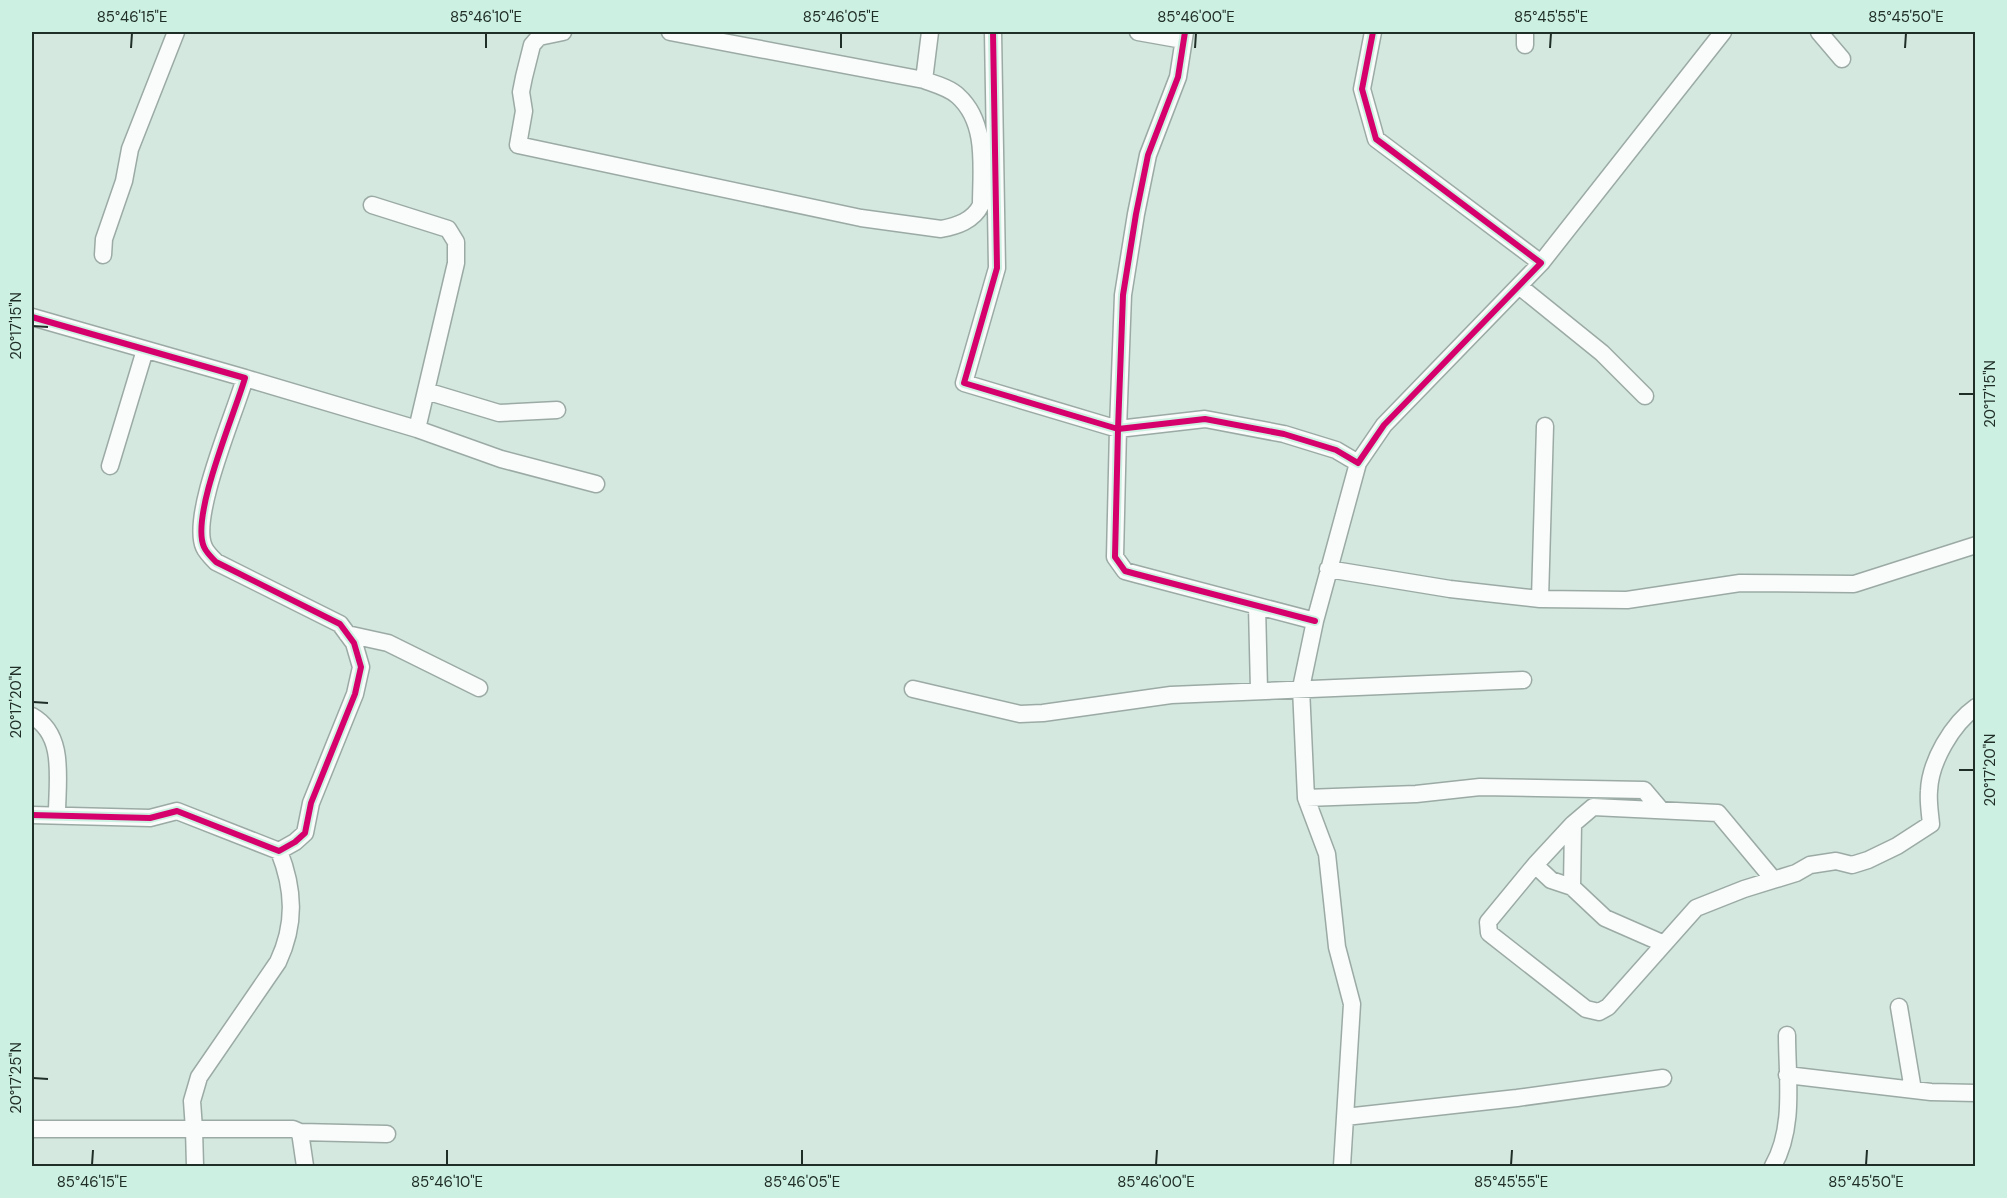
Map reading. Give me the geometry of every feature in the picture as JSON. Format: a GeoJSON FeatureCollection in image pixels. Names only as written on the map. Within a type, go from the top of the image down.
{"type":"FeatureCollection","features":[{"type":"Feature","properties":{"kind":"street"},"geometry":{"type":"LineString","coordinates":[[103,255],[104,239],[124,181],[130,149],[176,32]]}},
{"type":"Feature","properties":{"kind":"street"},"geometry":{"type":"LineString","coordinates":[[563,32],[540,37],[532,45],[524,77],[524,111],[518,145],[850,216],[941,229],[954,227],[976,215],[981,205],[980,134],[971,111],[957,94],[924,80],[670,32]]}},
{"type":"Feature","properties":{"kind":"street"},"geometry":{"type":"LineString","coordinates":[[924,80],[930,32]]}},
{"type":"Feature","properties":{"kind":"street"},"geometry":{"type":"LineString","coordinates":[[993,32],[997,268],[964,383],[1118,429],[1205,419],[1284,434],[1336,450],[1358,463]]}},
{"type":"Feature","properties":{"kind":"street"},"geometry":{"type":"LineString","coordinates":[[1138,32],[1184,36],[1178,77],[1148,155],[1123,295],[1116,557],[1119,566],[1136,574],[1315,621]]}},
{"type":"Feature","properties":{"kind":"street"},"geometry":{"type":"LineString","coordinates":[[1373,32],[1362,90],[1376,139],[1541,263]]}},
{"type":"Feature","properties":{"kind":"street"},"geometry":{"type":"LineString","coordinates":[[1342,1167],[1352,1004],[1337,947],[1327,854],[1306,798],[1301,688],[1328,569],[1358,463],[1384,425],[1541,263],[1723,32]]}},
{"type":"Feature","properties":{"kind":"street"},"geometry":{"type":"LineString","coordinates":[[1819,32],[1842,59]]}},
{"type":"Feature","properties":{"kind":"street"},"geometry":{"type":"LineString","coordinates":[[372,206],[448,229],[456,242],[456,263],[417,429]]}},
{"type":"Feature","properties":{"kind":"street"},"geometry":{"type":"LineString","coordinates":[[1519,286],[1602,353],[1644,396]]}},
{"type":"Feature","properties":{"kind":"street"},"geometry":{"type":"LineString","coordinates":[[32,317],[417,429],[501,459],[596,484]]}},
{"type":"Feature","properties":{"kind":"street"},"geometry":{"type":"LineString","coordinates":[[110,466],[145,350]]}},
{"type":"Feature","properties":{"kind":"street"},"geometry":{"type":"LineString","coordinates":[[244,378],[211,480],[201,524],[204,547],[216,562],[340,624],[354,643],[361,667],[355,694],[311,803],[305,833],[279,851]]}},
{"type":"Feature","properties":{"kind":"street"},"geometry":{"type":"LineString","coordinates":[[426,391],[499,413],[557,410]]}},
{"type":"Feature","properties":{"kind":"street"},"geometry":{"type":"LineString","coordinates":[[1540,599],[1545,426]]}},
{"type":"Feature","properties":{"kind":"street"},"geometry":{"type":"LineString","coordinates":[[1328,569],[1449,589],[1540,599],[1627,600],[1740,584],[1854,584],[1976,545]]}},
{"type":"Feature","properties":{"kind":"street"},"geometry":{"type":"LineString","coordinates":[[1257,606],[1259,690]]}},
{"type":"Feature","properties":{"kind":"street"},"geometry":{"type":"LineString","coordinates":[[347,634],[388,643],[479,688]]}},
{"type":"Feature","properties":{"kind":"street"},"geometry":{"type":"LineString","coordinates":[[913,689],[1020,714],[1043,713],[1171,695],[1523,680]]}},
{"type":"Feature","properties":{"kind":"street"},"geometry":{"type":"LineString","coordinates":[[1773,879],[1718,813],[1593,807],[1573,824],[1535,865],[1488,922],[1489,933],[1586,1009],[1599,1012],[1608,1007],[1662,943],[1696,908],[1773,879],[1796,873],[1810,865],[1836,861],[1852,865],[1868,860],[1897,846],[1931,824],[1929,790],[1937,759],[1963,717],[1976,707]]}},
{"type":"Feature","properties":{"kind":"street"},"geometry":{"type":"LineString","coordinates":[[32,716],[48,729],[56,745],[57,814]]}},
{"type":"Feature","properties":{"kind":"street"},"geometry":{"type":"LineString","coordinates":[[1306,798],[1407,794],[1480,787],[1520,790],[1618,788],[1644,790],[1662,810]]}},
{"type":"Feature","properties":{"kind":"street"},"geometry":{"type":"LineString","coordinates":[[32,815],[150,818],[177,811],[279,851],[289,877],[292,898],[287,943],[278,962],[200,1077],[192,1101],[195,1167]]}},
{"type":"Feature","properties":{"kind":"street"},"geometry":{"type":"LineString","coordinates":[[1572,886],[1573,824]]}},
{"type":"Feature","properties":{"kind":"street"},"geometry":{"type":"LineString","coordinates":[[1535,865],[1551,880],[1572,886],[1605,918],[1662,943]]}},
{"type":"Feature","properties":{"kind":"street"},"geometry":{"type":"LineString","coordinates":[[1899,1007],[1913,1090]]}},
{"type":"Feature","properties":{"kind":"street"},"geometry":{"type":"LineString","coordinates":[[1773,1167],[1783,1147],[1786,1131],[1787,1035]]}},
{"type":"Feature","properties":{"kind":"street"},"geometry":{"type":"LineString","coordinates":[[1787,1076],[1913,1090],[1976,1093]]}},
{"type":"Feature","properties":{"kind":"street"},"geometry":{"type":"LineString","coordinates":[[1345,1117],[1516,1098],[1663,1078]]}},
{"type":"Feature","properties":{"kind":"street"},"geometry":{"type":"LineString","coordinates":[[32,1129],[282,1127],[300,1132],[387,1134]]}},
{"type":"Feature","properties":{"kind":"street"},"geometry":{"type":"LineString","coordinates":[[300,1132],[305,1167]]}},
{"type":"Feature","properties":{"kind":"cycle path"},"geometry":{"type":"LineString","coordinates":[[993,32],[997,268],[964,383],[1118,429],[1123,295],[1136,214],[1148,155],[1178,77],[1185,32]]}},
{"type":"Feature","properties":{"kind":"cycle path"},"geometry":{"type":"LineString","coordinates":[[1315,621],[1125,571],[1115,557],[1118,429],[1205,419],[1284,434],[1336,450],[1358,463],[1384,425],[1541,263],[1376,139],[1362,89],[1373,32]]}},
{"type":"Feature","properties":{"kind":"cycle path"},"geometry":{"type":"LineString","coordinates":[[32,317],[245,378],[208,489],[201,532],[204,547],[216,562],[340,624],[354,643],[361,667],[355,694],[311,803],[305,833],[279,851],[177,811],[150,818],[32,815]]}}]}
